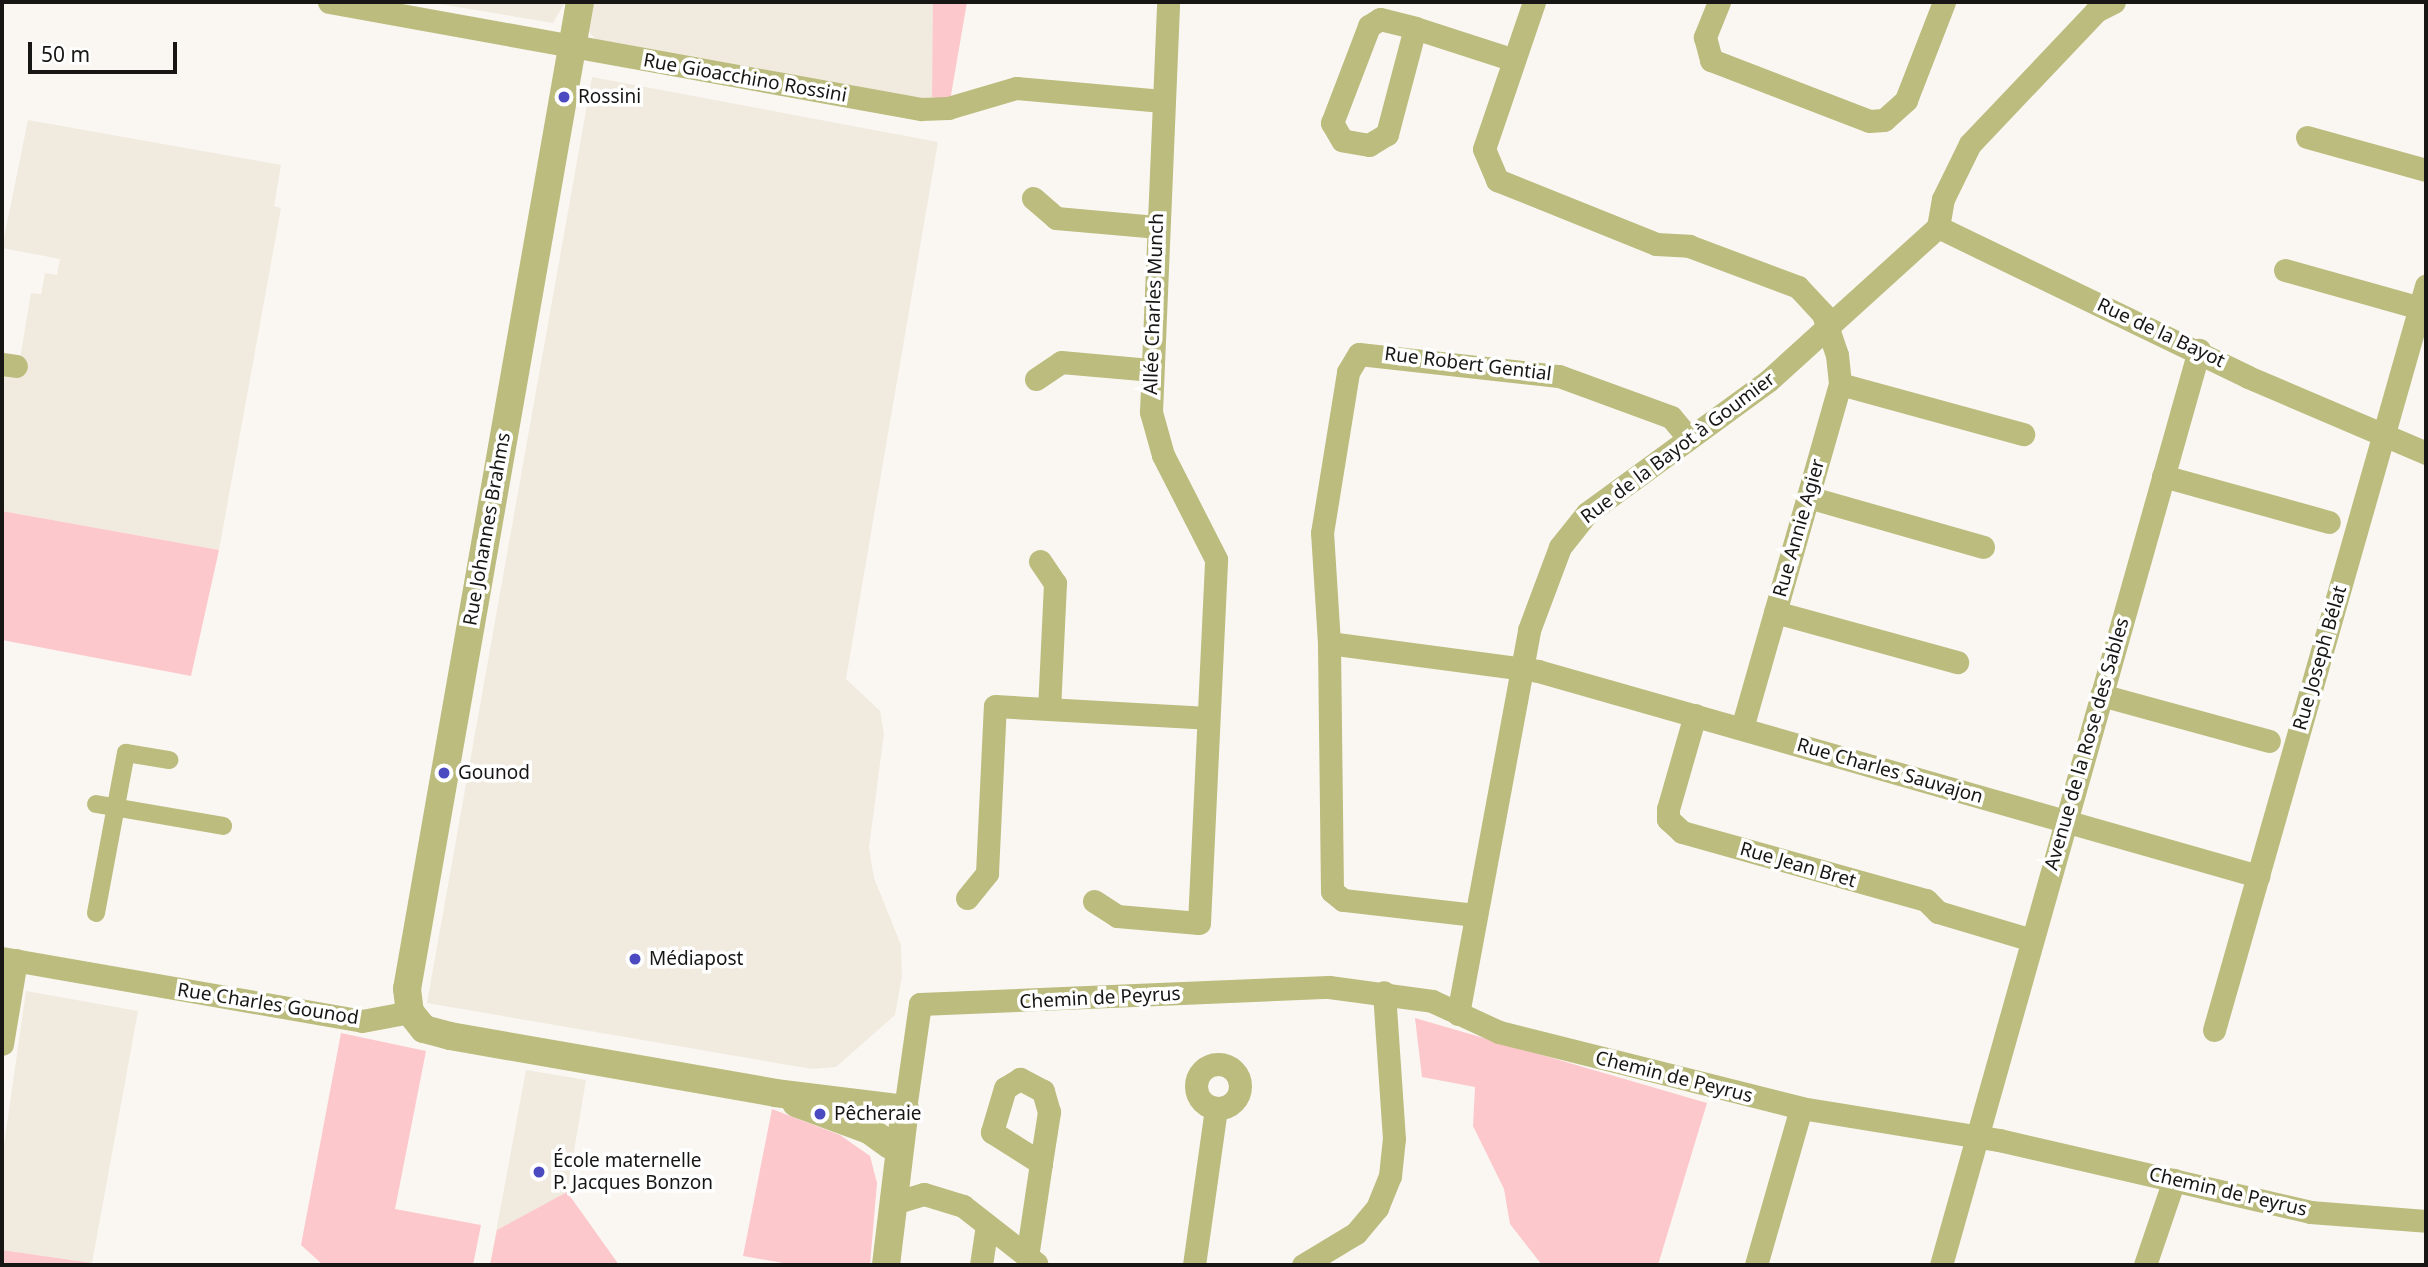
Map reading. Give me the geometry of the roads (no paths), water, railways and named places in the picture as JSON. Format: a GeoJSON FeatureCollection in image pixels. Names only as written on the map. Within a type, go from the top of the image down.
{"type":"FeatureCollection","features":[{"type":"Feature","properties":{"kind":"street","name":"Rue Gioacchino Rossini"},"geometry":{"type":"LineString","coordinates":[[329,2],[921,109],[948,108],[1016,88],[1162,101]]}},
{"type":"Feature","properties":{"kind":"street","name":"Rue Johannes Brahms"},"geometry":{"type":"LineString","coordinates":[[410,1012],[411,964],[580,2]]}},
{"type":"Feature","properties":{"kind":"street","name":"Allée Charles Munch"},"geometry":{"type":"LineString","coordinates":[[1094,901],[1117,916],[1199,923],[1216,559],[1163,455],[1151,412],[1150,370],[1168,2]]}},
{"type":"Feature","properties":{"kind":"street","name":"Rue Annie Agier"},"geometry":{"type":"LineString","coordinates":[[1534,2],[1484,149],[1497,180],[1656,244],[1689,246],[1779,278],[1815,300],[1827,327],[1840,384],[1742,728]]}},
{"type":"Feature","properties":{"kind":"street"},"geometry":{"type":"LineString","coordinates":[[1719,2],[1705,37],[1711,60],[1869,121],[1884,121],[1906,100],[1944,2]]}},
{"type":"Feature","properties":{"kind":"street"},"geometry":{"type":"LineString","coordinates":[[1938,227],[1943,199],[1970,144],[2096,11],[2114,2]]}},
{"type":"Feature","properties":{"kind":"street"},"geometry":{"type":"LineString","coordinates":[[1415,28],[1387,134],[1370,145],[1342,140],[1332,123],[1369,26],[1380,19],[1415,28],[1514,60]]}},
{"type":"Feature","properties":{"kind":"street"},"geometry":{"type":"LineString","coordinates":[[2306,137],[2426,170]]}},
{"type":"Feature","properties":{"kind":"street"},"geometry":{"type":"LineString","coordinates":[[1033,198],[1056,218],[1156,227]]}},
{"type":"Feature","properties":{"kind":"street","name":"Rue de la Bayot à Goumier"},"geometry":{"type":"LineString","coordinates":[[1458,1014],[1522,667],[1541,590],[1573,527],[1688,437],[1768,381],[1938,227]]}},
{"type":"Feature","properties":{"kind":"street","name":"Rue de la Bayot"},"geometry":{"type":"LineString","coordinates":[[1938,227],[2385,437],[2426,453]]}},
{"type":"Feature","properties":{"kind":"street"},"geometry":{"type":"LineString","coordinates":[[2286,270],[2421,317]]}},
{"type":"Feature","properties":{"kind":"street","name":"Rue Joseph Bélat"},"geometry":{"type":"LineString","coordinates":[[2214,1030],[2421,317],[2426,286]]}},
{"type":"Feature","properties":{"kind":"street","name":"Avenue de la Rose des Sables"},"geometry":{"type":"LineString","coordinates":[[1941,1265],[2199,350]]}},
{"type":"Feature","properties":{"kind":"street","name":"Rue Robert Gential"},"geometry":{"type":"LineString","coordinates":[[1475,915],[1343,900],[1332,891],[1334,681],[1322,533],[1352,360],[1366,351],[1559,376],[1671,417],[1688,437]]}},
{"type":"Feature","properties":{"kind":"street"},"geometry":{"type":"LineString","coordinates":[[1036,379],[1061,362],[1150,370]]}},
{"type":"Feature","properties":{"kind":"street"},"geometry":{"type":"LineString","coordinates":[[1840,384],[2023,434]]}},
{"type":"Feature","properties":{"kind":"street"},"geometry":{"type":"LineString","coordinates":[[2163,476],[2329,522]]}},
{"type":"Feature","properties":{"kind":"street"},"geometry":{"type":"LineString","coordinates":[[1808,497],[1983,547]]}},
{"type":"Feature","properties":{"kind":"street"},"geometry":{"type":"LineString","coordinates":[[1040,561],[1055,583],[1049,708]]}},
{"type":"Feature","properties":{"kind":"street"},"geometry":{"type":"LineString","coordinates":[[1775,612],[1957,662]]}},
{"type":"Feature","properties":{"kind":"street"},"geometry":{"type":"LineString","coordinates":[[1329,643],[1522,667]]}},
{"type":"Feature","properties":{"kind":"street","name":"Rue Charles Sauvajon"},"geometry":{"type":"LineString","coordinates":[[1522,667],[2258,876]]}},
{"type":"Feature","properties":{"kind":"street"},"geometry":{"type":"LineString","coordinates":[[2101,695],[2269,741]]}},
{"type":"Feature","properties":{"kind":"street"},"geometry":{"type":"LineString","coordinates":[[967,898],[986,873],[995,706],[1208,718]]}},
{"type":"Feature","properties":{"kind":"street","name":"Rue Jean Bret"},"geometry":{"type":"LineString","coordinates":[[1695,715],[1668,809],[1668,819],[1682,832],[1926,900],[1938,912],[2032,940]]}},
{"type":"Feature","properties":{"kind":"street"},"geometry":{"type":"LineString","coordinates":[[96,913],[126,753],[169,760]]}},
{"type":"Feature","properties":{"kind":"street"},"geometry":{"type":"LineString","coordinates":[[96,804],[223,826]]}},
{"type":"Feature","properties":{"kind":"street"},"geometry":{"type":"LineString","coordinates":[[2,1044],[9,959]]}},
{"type":"Feature","properties":{"kind":"street","name":"Rue Charles Gounod"},"geometry":{"type":"LineString","coordinates":[[9,959],[362,1021],[410,1012]]}},
{"type":"Feature","properties":{"kind":"street","name":"Chemin de Peyrus"},"geometry":{"type":"LineString","coordinates":[[893,1127],[920,1004],[1329,986],[1432,1000],[1499,1032],[1801,1108],[1978,1138],[2310,1212],[2426,1221]]}},
{"type":"Feature","properties":{"kind":"street"},"geometry":{"type":"LineString","coordinates":[[1305,1265],[1356,1233],[1377,1208],[1390,1175],[1394,1139],[1384,992]]}},
{"type":"Feature","properties":{"kind":"street"},"geometry":{"type":"LineString","coordinates":[[410,1012],[424,1029],[450,1037],[775,1093],[893,1127]]}},
{"type":"Feature","properties":{"kind":"street"},"geometry":{"type":"LineString","coordinates":[[775,1093],[893,1127]]}},
{"type":"Feature","properties":{"kind":"street"},"geometry":{"type":"LineString","coordinates":[[1756,1265],[1801,1108]]}},
{"type":"Feature","properties":{"kind":"street"},"geometry":{"type":"LineString","coordinates":[[1194,1265],[1216,1109]]}},
{"type":"Feature","properties":{"kind":"street"},"geometry":{"type":"LineString","coordinates":[[886,1265],[895,1186],[893,1127]]}},
{"type":"Feature","properties":{"kind":"street"},"geometry":{"type":"LineString","coordinates":[[1033,1261],[1041,1163]]}},
{"type":"Feature","properties":{"kind":"street"},"geometry":{"type":"LineString","coordinates":[[2145,1265],[2174,1180]]}},
{"type":"Feature","properties":{"kind":"street"},"geometry":{"type":"LineString","coordinates":[[895,1186],[938,1196],[987,1225],[1033,1261]]}},
{"type":"Feature","properties":{"kind":"street"},"geometry":{"type":"LineString","coordinates":[[981,1265],[987,1225]]}},
{"type":"Feature","properties":{"kind":"place","name":"Rossini"},"geometry":{"type":"Point","coordinates":[564,97]}},
{"type":"Feature","properties":{"kind":"place","name":"Gounod"},"geometry":{"type":"Point","coordinates":[444,773]}},
{"type":"Feature","properties":{"kind":"place","name":"Médiapost"},"geometry":{"type":"Point","coordinates":[635,959]}},
{"type":"Feature","properties":{"kind":"place","name":"Pêcheraie"},"geometry":{"type":"Point","coordinates":[820,1114]}},
{"type":"Feature","properties":{"kind":"place","name":"École maternelle P. Jacques Bonzon"},"geometry":{"type":"Point","coordinates":[539,1172]}}]}
